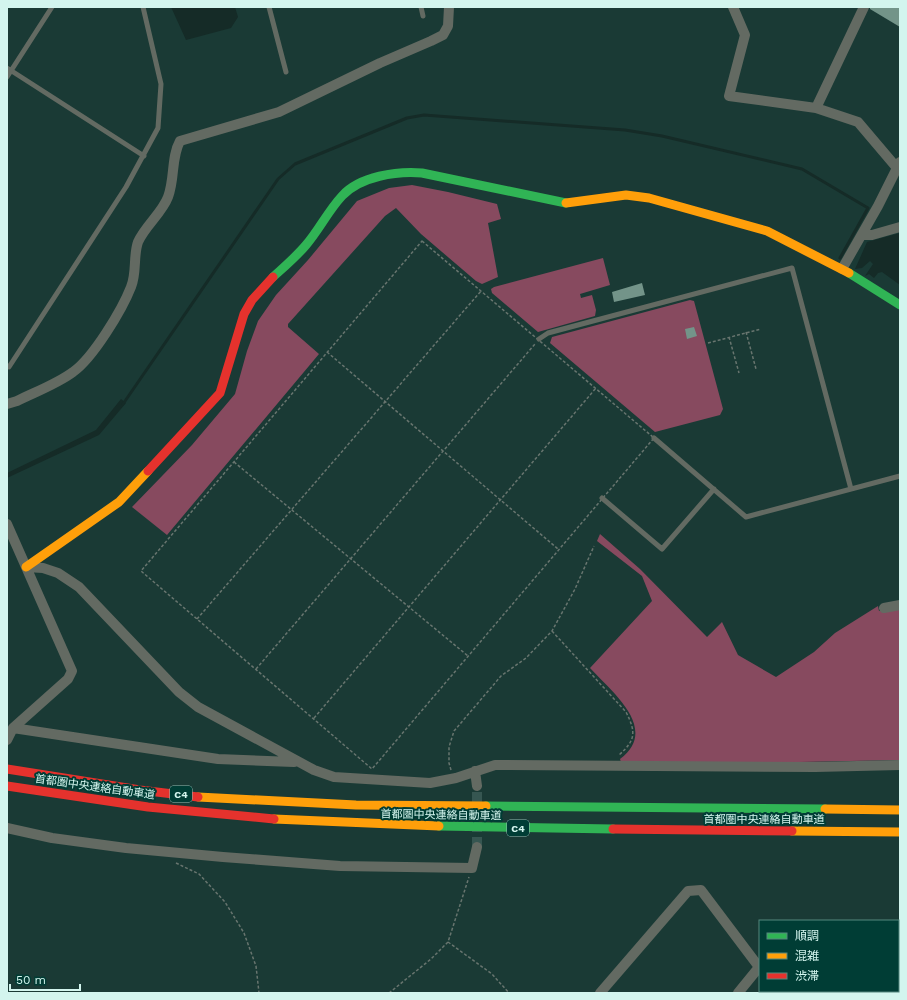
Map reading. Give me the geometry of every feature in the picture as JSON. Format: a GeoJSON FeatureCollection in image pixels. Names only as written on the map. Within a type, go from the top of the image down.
{"type":"FeatureCollection","features":[{"type":"Feature","properties":{"kind":"main road"},"geometry":{"type":"LineString","coordinates":[[26,567],[119,502],[200,417],[220,393],[244,314],[252,300],[264,286],[306,245],[342,196],[352,187],[364,181],[390,174],[422,172],[565,203],[626,195],[649,198],[767,231],[842,269],[877,289],[900,306]]}},
{"type":"Feature","properties":{"kind":"main road","name":"首都圏中央連絡自動車道"},"geometry":{"type":"LineString","coordinates":[[7,769],[140,790],[273,802],[356,805],[900,810]]}},
{"type":"Feature","properties":{"kind":"main road","name":"首都圏中央連絡自動車道"},"geometry":{"type":"LineString","coordinates":[[7,786],[73,798],[137,807],[327,823],[539,829],[900,832]]}},
{"type":"Feature","properties":{"kind":"street"},"geometry":{"type":"LineString","coordinates":[[7,404],[17,402],[74,372],[93,350],[121,307],[131,286],[136,270],[138,244],[168,198],[174,176],[176,147],[180,141],[279,112],[380,63],[431,41],[443,35],[448,26],[449,7]]}},
{"type":"Feature","properties":{"kind":"street"},"geometry":{"type":"LineString","coordinates":[[733,7],[745,35],[729,96],[816,108],[858,122],[899,165],[842,269]]}},
{"type":"Feature","properties":{"kind":"street"},"geometry":{"type":"LineString","coordinates":[[816,108],[864,7]]}},
{"type":"Feature","properties":{"kind":"street"},"geometry":{"type":"LineString","coordinates":[[862,235],[872,236],[900,227]]}},
{"type":"Feature","properties":{"kind":"street"},"geometry":{"type":"LineString","coordinates":[[7,524],[72,671],[68,680],[13,728],[7,740]]}},
{"type":"Feature","properties":{"kind":"street"},"geometry":{"type":"LineString","coordinates":[[26,567],[43,568],[58,573],[79,587],[179,692],[198,707],[297,762],[334,778],[430,783],[456,778],[495,765],[815,767],[900,765]]}},
{"type":"Feature","properties":{"kind":"street"},"geometry":{"type":"LineString","coordinates":[[884,608],[900,605]]}},
{"type":"Feature","properties":{"kind":"street"},"geometry":{"type":"LineString","coordinates":[[13,728],[218,759],[297,762]]}},
{"type":"Feature","properties":{"kind":"street"},"geometry":{"type":"LineString","coordinates":[[474,771],[477,786]]}},
{"type":"Feature","properties":{"kind":"street"},"geometry":{"type":"LineString","coordinates":[[7,828],[52,838],[126,848],[340,866],[472,868],[477,846]]}},
{"type":"Feature","properties":{"kind":"street"},"geometry":{"type":"LineString","coordinates":[[600,993],[688,891],[701,890],[759,966],[738,993]]}},
{"type":"Feature","properties":{"kind":"lane"},"geometry":{"type":"LineString","coordinates":[[7,77],[9,69],[52,7]]}},
{"type":"Feature","properties":{"kind":"lane"},"geometry":{"type":"LineString","coordinates":[[7,366],[9,367],[126,187],[158,128],[161,84],[159,70],[143,7]]}},
{"type":"Feature","properties":{"kind":"lane"},"geometry":{"type":"LineString","coordinates":[[269,7],[286,72]]}},
{"type":"Feature","properties":{"kind":"lane"},"geometry":{"type":"LineString","coordinates":[[421,7],[423,16]]}},
{"type":"Feature","properties":{"kind":"lane"},"geometry":{"type":"LineString","coordinates":[[9,69],[144,156]]}},
{"type":"Feature","properties":{"kind":"lane"},"geometry":{"type":"LineString","coordinates":[[539,340],[548,333],[792,268],[851,489]]}},
{"type":"Feature","properties":{"kind":"lane"},"geometry":{"type":"LineString","coordinates":[[654,438],[746,517],[900,476]]}},
{"type":"Feature","properties":{"kind":"lane"},"geometry":{"type":"LineString","coordinates":[[602,498],[662,549],[714,489]]}},
{"type":"Feature","properties":{"kind":"path"},"geometry":{"type":"LineString","coordinates":[[326,352],[558,549],[372,769],[141,571],[326,352],[422,241],[654,438]]}},
{"type":"Feature","properties":{"kind":"path"},"geometry":{"type":"LineString","coordinates":[[197,620],[481,291]]}},
{"type":"Feature","properties":{"kind":"path"},"geometry":{"type":"LineString","coordinates":[[708,343],[761,329]]}},
{"type":"Feature","properties":{"kind":"path"},"geometry":{"type":"LineString","coordinates":[[746,332],[756,369]]}},
{"type":"Feature","properties":{"kind":"path"},"geometry":{"type":"LineString","coordinates":[[729,337],[739,373]]}},
{"type":"Feature","properties":{"kind":"path"},"geometry":{"type":"LineString","coordinates":[[256,669],[539,340]]}},
{"type":"Feature","properties":{"kind":"path"},"geometry":{"type":"LineString","coordinates":[[314,719],[596,388]]}},
{"type":"Feature","properties":{"kind":"path"},"geometry":{"type":"LineString","coordinates":[[234,462],[408,608],[468,656]]}},
{"type":"Feature","properties":{"kind":"path"},"geometry":{"type":"LineString","coordinates":[[456,778],[449,763],[449,747],[454,731],[501,676],[526,658],[552,631],[575,589],[594,546]]}},
{"type":"Feature","properties":{"kind":"path"},"geometry":{"type":"LineString","coordinates":[[552,631],[626,712],[633,725],[633,736],[630,745],[611,766]]}},
{"type":"Feature","properties":{"kind":"path"},"geometry":{"type":"LineString","coordinates":[[172,861],[199,874],[225,902],[244,933],[256,966],[259,993]]}},
{"type":"Feature","properties":{"kind":"path"},"geometry":{"type":"LineString","coordinates":[[389,993],[431,959],[448,942],[472,868]]}},
{"type":"Feature","properties":{"kind":"path"},"geometry":{"type":"LineString","coordinates":[[448,942],[492,974],[509,993]]}},
{"type":"Feature","properties":{"kind":"shaded area"},"geometry":{"type":"Polygon","coordinates":[[[412,185],[497,204],[501,219],[488,223],[498,277],[482,284],[476,281],[421,234],[396,208],[385,216],[288,324],[288,327],[319,354],[167,535],[132,507],[192,445],[235,394],[247,351],[258,321],[276,295],[308,260],[357,201],[389,188],[412,185]]]}},
{"type":"Feature","properties":{"kind":"shaded area"},"geometry":{"type":"Polygon","coordinates":[[[603,258],[610,285],[580,294],[581,298],[592,295],[596,310],[595,316],[538,332],[492,293],[491,289],[494,287],[603,258]]]}},
{"type":"Feature","properties":{"kind":"shaded area"},"geometry":{"type":"Polygon","coordinates":[[[690,300],[694,301],[723,409],[720,415],[655,432],[550,343],[552,337],[690,300]]]}},
{"type":"Feature","properties":{"kind":"shaded area"},"geometry":{"type":"Polygon","coordinates":[[[600,534],[640,569],[707,637],[722,622],[738,655],[776,677],[814,652],[835,633],[878,606],[879,611],[900,607],[900,760],[752,763],[621,762],[620,759],[631,747],[635,736],[634,723],[620,699],[590,668],[652,601],[642,576],[597,541],[600,534]]]}},
{"type":"Feature","properties":{"kind":"water"},"geometry":{"type":"Polygon","coordinates":[[[171,7],[235,7],[238,17],[231,28],[186,40],[171,7]]]}},
{"type":"Feature","properties":{"kind":"water"},"geometry":{"type":"Polygon","coordinates":[[[900,233],[900,285],[882,272],[878,273],[874,278],[869,274],[865,276],[873,264],[870,261],[862,268],[855,269],[867,242],[900,233]]]}},
{"type":"Feature","properties":{"kind":"water"},"geometry":{"type":"Polygon","coordinates":[[[121,399],[126,403],[99,435],[7,478],[7,473],[96,430],[121,399]]]}},
{"type":"Feature","properties":{"kind":"building"},"geometry":{"type":"Polygon","coordinates":[[[870,7],[900,7],[900,27],[870,9],[870,7]]]}},
{"type":"Feature","properties":{"kind":"building"},"geometry":{"type":"Polygon","coordinates":[[[642,283],[645,295],[614,302],[612,292],[642,283]]]}},
{"type":"Feature","properties":{"kind":"building"},"geometry":{"type":"Polygon","coordinates":[[[694,327],[697,336],[687,339],[685,329],[694,327]]]}},
{"type":"Feature","properties":{"kind":"waterway"},"geometry":{"type":"LineString","coordinates":[[123,404],[278,179],[295,164],[407,118],[424,115],[625,130],[662,136],[802,169],[868,208],[840,258]]}},
{"type":"Feature","properties":{"kind":"tunnel"},"geometry":{"type":"LineString","coordinates":[[477,786],[477,847]]}},
{"type":"Feature","properties":{"kind":"traffic: fast"},"geometry":{"type":"LineString","coordinates":[[273,277],[306,245],[342,196],[359,184],[379,176],[401,173],[422,173],[566,203]]}},
{"type":"Feature","properties":{"kind":"traffic: fast"},"geometry":{"type":"LineString","coordinates":[[849,273],[900,305]]}},
{"type":"Feature","properties":{"kind":"traffic: fast"},"geometry":{"type":"LineString","coordinates":[[486,806],[825,809]]}},
{"type":"Feature","properties":{"kind":"traffic: fast"},"geometry":{"type":"LineString","coordinates":[[439,826],[613,829]]}},
{"type":"Feature","properties":{"kind":"traffic: slow"},"geometry":{"type":"LineString","coordinates":[[566,203],[626,195],[649,198],[767,231],[849,273]]}},
{"type":"Feature","properties":{"kind":"traffic: slow"},"geometry":{"type":"LineString","coordinates":[[26,567],[119,502],[148,471]]}},
{"type":"Feature","properties":{"kind":"traffic: slow"},"geometry":{"type":"LineString","coordinates":[[198,797],[356,805],[486,806]]}},
{"type":"Feature","properties":{"kind":"traffic: slow"},"geometry":{"type":"LineString","coordinates":[[825,809],[900,810]]}},
{"type":"Feature","properties":{"kind":"traffic: slow"},"geometry":{"type":"LineString","coordinates":[[274,819],[439,826]]}},
{"type":"Feature","properties":{"kind":"traffic: slow"},"geometry":{"type":"LineString","coordinates":[[792,831],[900,832]]}},
{"type":"Feature","properties":{"kind":"traffic: jam"},"geometry":{"type":"LineString","coordinates":[[148,471],[220,393],[244,314],[252,300],[273,277]]}},
{"type":"Feature","properties":{"kind":"traffic: jam"},"geometry":{"type":"LineString","coordinates":[[7,769],[140,790],[198,797]]}},
{"type":"Feature","properties":{"kind":"traffic: jam"},"geometry":{"type":"LineString","coordinates":[[7,786],[148,807],[274,819]]}},
{"type":"Feature","properties":{"kind":"traffic: jam"},"geometry":{"type":"LineString","coordinates":[[613,829],[792,831]]}}]}
